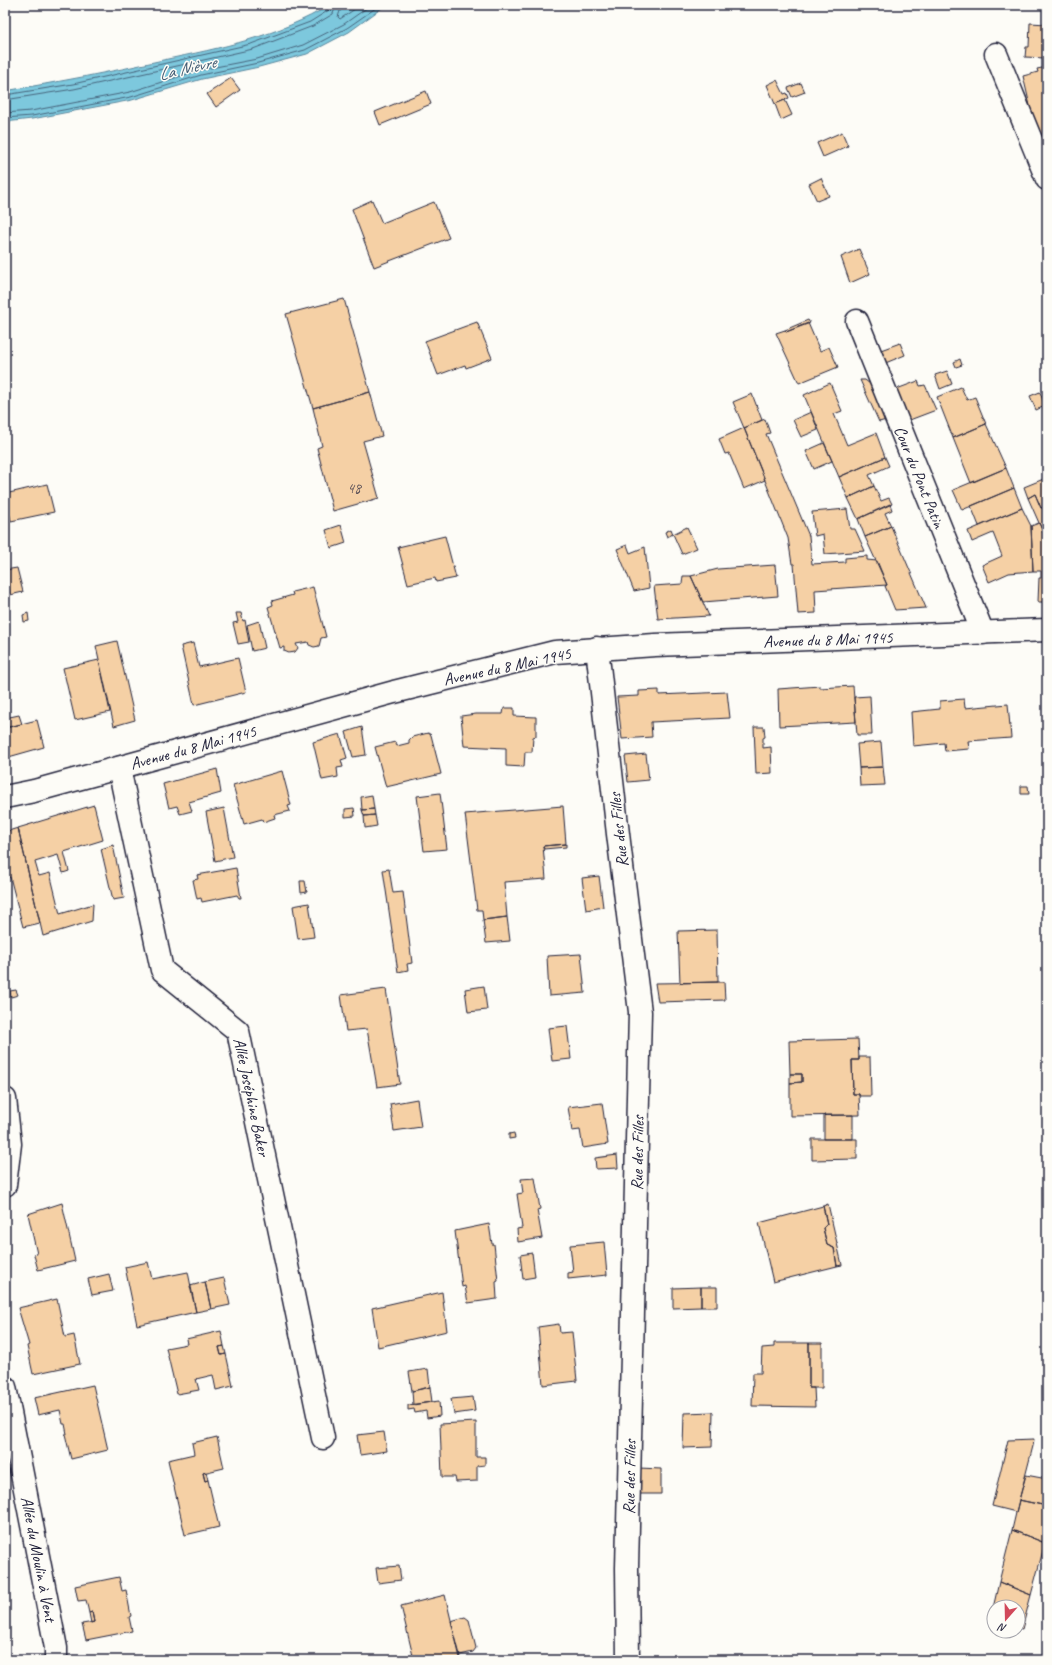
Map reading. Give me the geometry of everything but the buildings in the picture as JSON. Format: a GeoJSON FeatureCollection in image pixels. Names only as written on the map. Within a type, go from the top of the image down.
{"type":"FeatureCollection","features":[{"type":"Feature","properties":{"kind":"street"},"geometry":{"type":"LineString","coordinates":[[996,54],[1047,179]]}},
{"type":"Feature","properties":{"kind":"street","name":"Cour du Pont Patin"},"geometry":{"type":"LineString","coordinates":[[857,322],[984,633]]}},
{"type":"Feature","properties":{"kind":"street","name":"Avenue du 8 Mai 1945"},"geometry":{"type":"LineString","coordinates":[[5,797],[34,791],[394,692],[555,652],[597,648],[1047,630]]}},
{"type":"Feature","properties":{"kind":"street","name":"Rue des Filles"},"geometry":{"type":"LineString","coordinates":[[597,648],[640,1012],[627,1568],[628,1660]]}},
{"type":"Feature","properties":{"kind":"street","name":"Allée Joséphine Baker"},"geometry":{"type":"LineString","coordinates":[[119,768],[162,970],[238,1031],[323,1438]]}},
{"type":"Feature","properties":{"kind":"street"},"geometry":{"type":"LineString","coordinates":[[5,1099],[10,1144],[5,1186]]}},
{"type":"Feature","properties":{"kind":"street","name":"Allée du Moulin à Vent"},"geometry":{"type":"LineString","coordinates":[[5,1387],[56,1648],[56,1660]]}},
{"type":"Feature","properties":{"kind":"water","name":"La Nièvre"},"geometry":{"type":"Polygon","coordinates":[[[330,5],[386,5],[349,32],[307,54],[259,67],[202,79],[132,100],[32,119],[5,122],[5,91],[104,73],[249,40],[291,25],[330,5]]]}}]}
